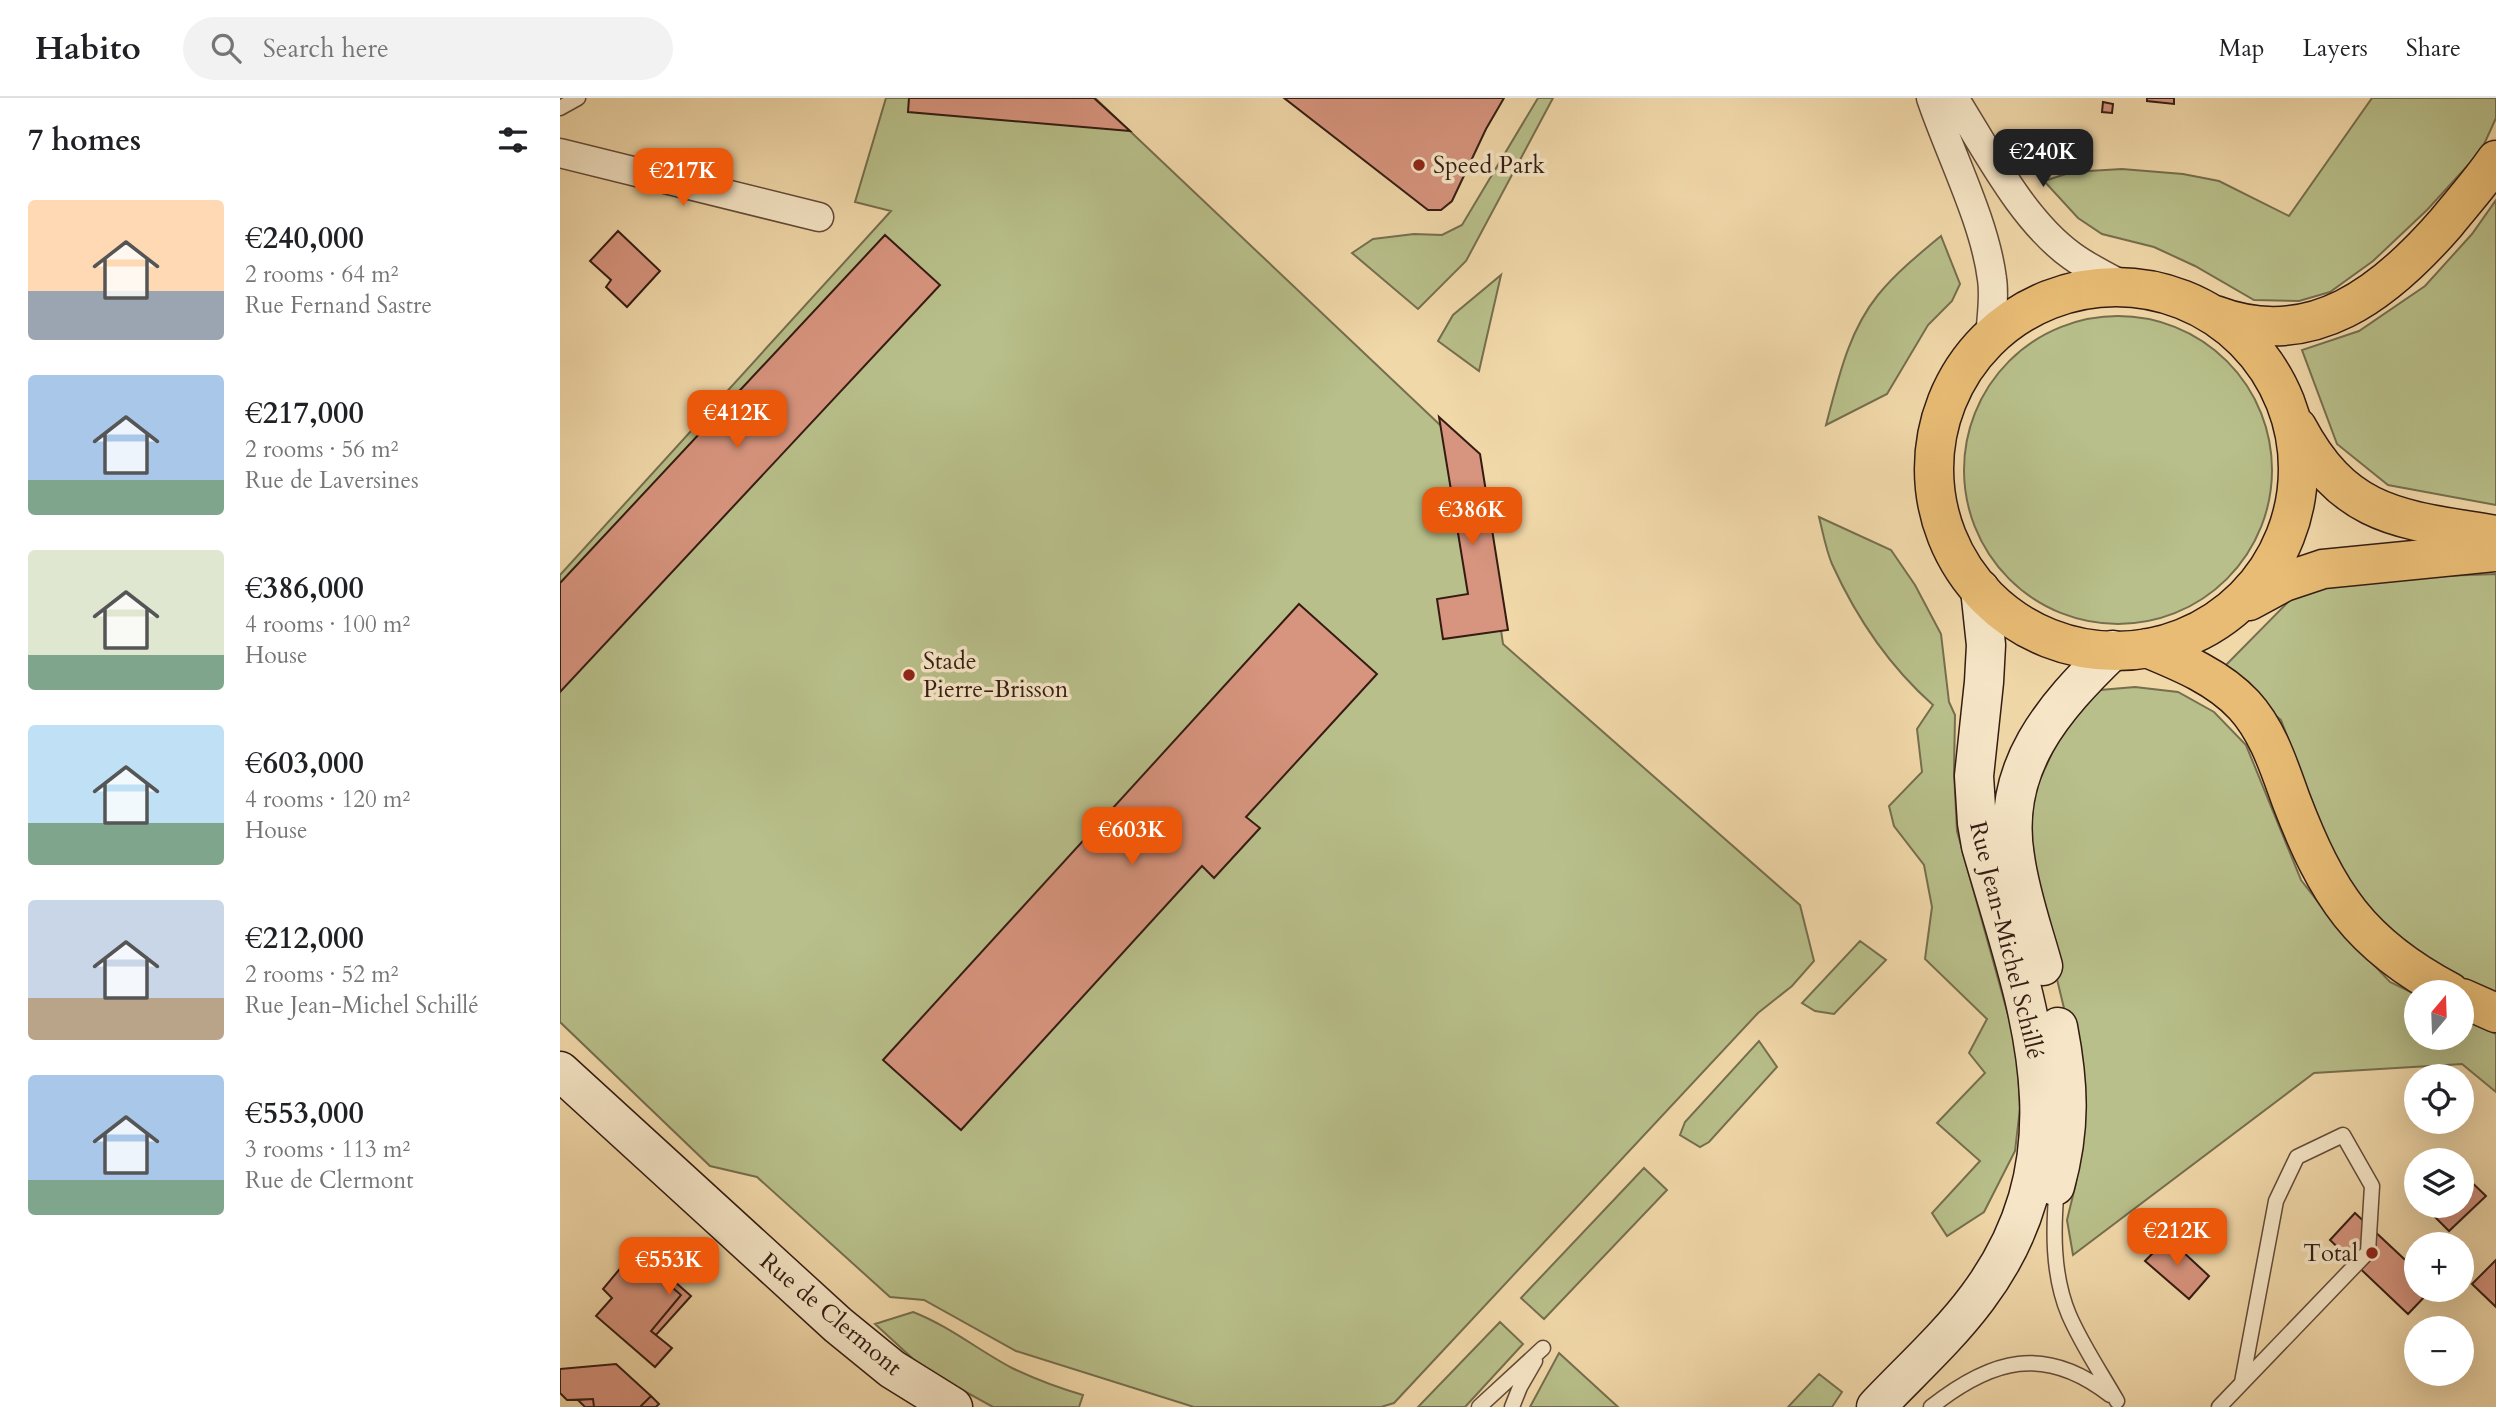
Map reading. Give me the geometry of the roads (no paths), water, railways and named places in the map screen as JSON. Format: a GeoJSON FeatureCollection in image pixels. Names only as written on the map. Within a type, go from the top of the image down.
{"type":"FeatureCollection","features":[{"type":"Feature","properties":{"kind":"main road"},"geometry":{"type":"LineString","coordinates":[[2429,980],[2401,964],[2362,929],[2345,909],[2318,866],[2272,750],[2253,716],[2242,703],[2201,673],[2130,649],[2063,643],[2029,628],[1998,607],[1980,589],[1961,563],[1946,532],[1937,497],[1934,460],[1940,423],[1948,399],[1966,367],[1990,339],[2022,314],[2060,297],[2087,290],[2128,288],[2170,296],[2244,324],[2284,327],[2321,320],[2356,304],[2413,259],[2481,183],[2496,160]]}},
{"type":"Feature","properties":{"kind":"main road"},"geometry":{"type":"LineString","coordinates":[[2209,313],[2252,349],[2270,372],[2313,455],[2343,488],[2361,501],[2406,519],[2496,535]]}},
{"type":"Feature","properties":{"kind":"main road"},"geometry":{"type":"LineString","coordinates":[[2225,614],[2247,596],[2265,573],[2280,549],[2290,523],[2298,467],[2288,410]]}},
{"type":"Feature","properties":{"kind":"main road"},"geometry":{"type":"LineString","coordinates":[[2130,649],[2188,636],[2284,582],[2323,569],[2496,552]]}},
{"type":"Feature","properties":{"kind":"main road","name":"Rue Jean-Michel Schillé"},"geometry":{"type":"LineString","coordinates":[[1876,1407],[1979,1296],[2002,1258],[2021,1216],[2035,1174],[2038,1153],[2041,1109],[2035,1041],[1977,823],[1974,776],[1986,645],[1980,589]]}},
{"type":"Feature","properties":{"kind":"main road","name":"Rue Jean-Michel Schillé"},"geometry":{"type":"LineString","coordinates":[[1912,1407],[1980,1332],[2010,1292],[2043,1228],[2058,1177],[2067,1133],[2067,1081],[2055,1014],[2016,867],[2012,840],[2013,806],[2021,772],[2040,734],[2068,695],[2130,649]]}},
{"type":"Feature","properties":{"kind":"main road"},"geometry":{"type":"LineString","coordinates":[[2474,1003],[2496,1013]]}},
{"type":"Feature","properties":{"kind":"main road","name":"Rue de Clermont"},"geometry":{"type":"LineString","coordinates":[[560,1071],[838,1325],[892,1369],[953,1407]]}},
{"type":"Feature","properties":{"kind":"street"},"geometry":{"type":"LineString","coordinates":[[1931,98],[1985,246],[1992,281],[1990,339]]}},
{"type":"Feature","properties":{"kind":"street"},"geometry":{"type":"LineString","coordinates":[[1954,98],[2014,191],[2044,231],[2071,255],[2128,288]]}},
{"type":"Feature","properties":{"kind":"street"},"geometry":{"type":"LineString","coordinates":[[560,153],[818,217]]}},
{"type":"Feature","properties":{"kind":"lane"},"geometry":{"type":"LineString","coordinates":[[560,108],[578,98]]}},
{"type":"Feature","properties":{"kind":"lane"},"geometry":{"type":"LineString","coordinates":[[2219,1407],[2368,1252],[2372,1186],[2343,1135],[2297,1157],[2276,1201],[2242,1382]]}},
{"type":"Feature","properties":{"kind":"lane"},"geometry":{"type":"LineString","coordinates":[[2058,1177],[2054,1237],[2063,1299],[2077,1332],[2120,1404]]}},
{"type":"Feature","properties":{"kind":"lane"},"geometry":{"type":"LineString","coordinates":[[1479,1407],[1543,1348],[1520,1387],[1512,1407]]}},
{"type":"Feature","properties":{"kind":"lane"},"geometry":{"type":"LineString","coordinates":[[1931,1407],[1983,1372],[2020,1363],[2045,1365],[2070,1372],[2099,1387],[2120,1404]]}},
{"type":"Feature","properties":{"kind":"place","name":"Speed Park"},"geometry":{"type":"Point","coordinates":[1419,165]}},
{"type":"Feature","properties":{"kind":"place","name":"Stade Pierre-Brisson"},"geometry":{"type":"Point","coordinates":[909,675]}},
{"type":"Feature","properties":{"kind":"place","name":"Total"},"geometry":{"type":"Point","coordinates":[2372,1253]}}]}
